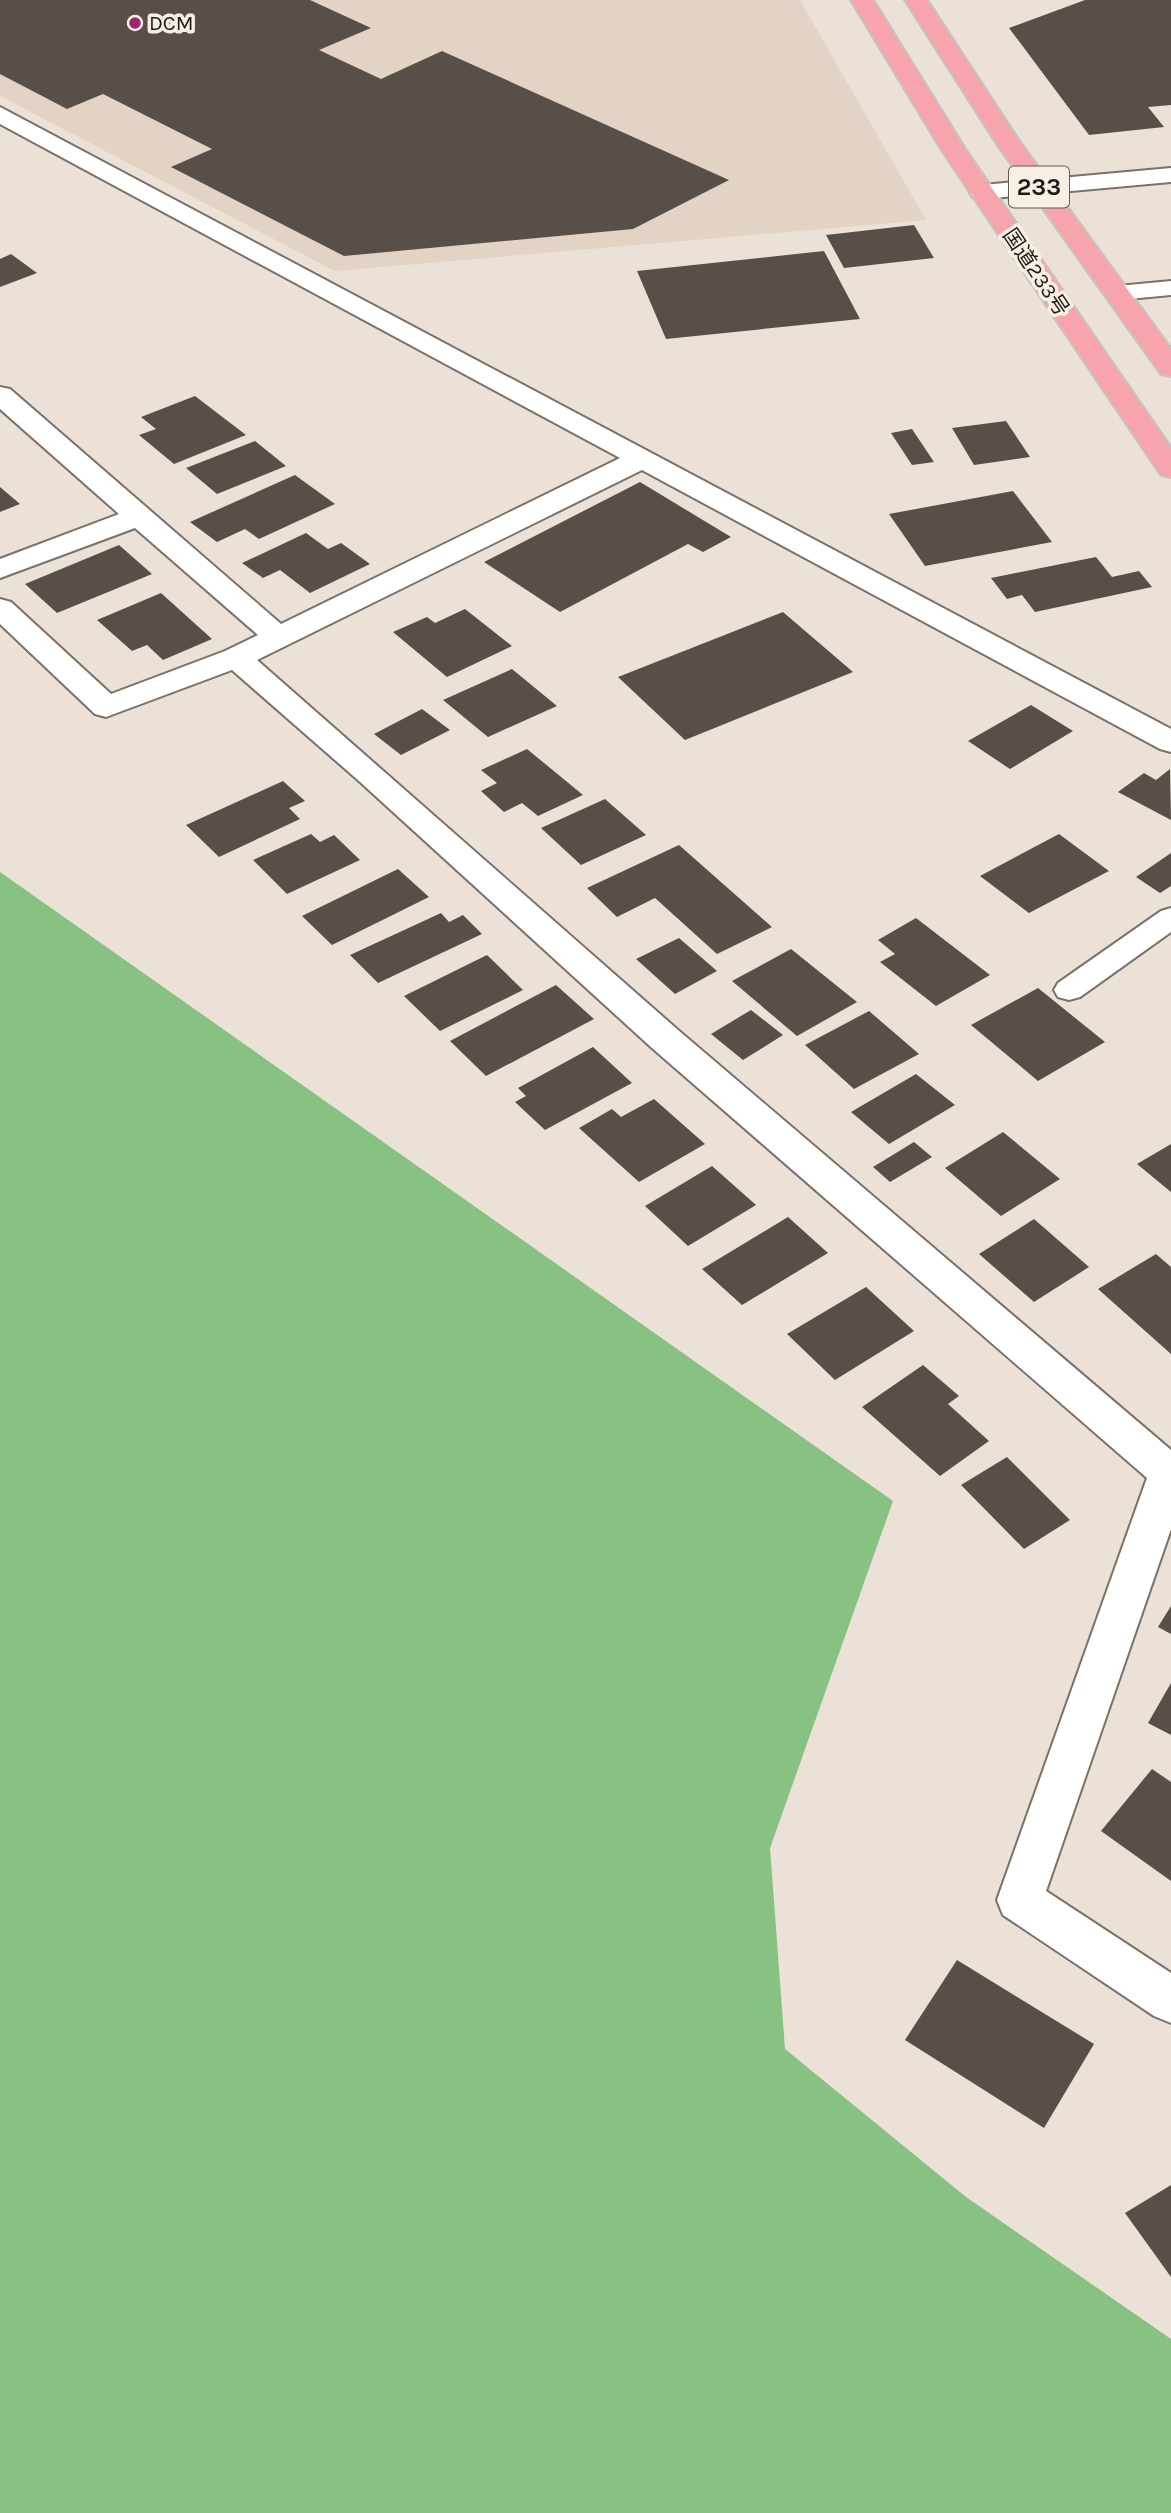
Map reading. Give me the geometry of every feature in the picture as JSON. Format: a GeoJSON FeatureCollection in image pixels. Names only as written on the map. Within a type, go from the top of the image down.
{"type":"FeatureCollection","features":[{"type":"Feature","properties":{"kind":"highway","name":"国道233号"},"geometry":{"type":"LineString","coordinates":[[862,0],[982,192],[1171,469]]}},
{"type":"Feature","properties":{"kind":"highway","name":"国道233号"},"geometry":{"type":"LineString","coordinates":[[916,0],[1041,188],[1171,368]]}},
{"type":"Feature","properties":{"kind":"street"},"geometry":{"type":"LineString","coordinates":[[0,114],[643,458],[1157,725],[1171,742]]}},
{"type":"Feature","properties":{"kind":"street"},"geometry":{"type":"LineString","coordinates":[[982,192],[1171,175]]}},
{"type":"Feature","properties":{"kind":"street"},"geometry":{"type":"LineString","coordinates":[[0,395],[278,637]]}},
{"type":"Feature","properties":{"kind":"street"},"geometry":{"type":"LineString","coordinates":[[0,608],[106,707],[236,658],[643,458]]}},
{"type":"Feature","properties":{"kind":"street"},"geometry":{"type":"LineString","coordinates":[[0,569],[139,516]]}},
{"type":"Feature","properties":{"kind":"street"},"geometry":{"type":"LineString","coordinates":[[236,658],[370,774],[665,1039],[1170,1472],[1020,1900],[1171,2000]]}},
{"type":"Feature","properties":{"kind":"lane"},"geometry":{"type":"LineString","coordinates":[[1118,293],[1171,288]]}},
{"type":"Feature","properties":{"kind":"lane"},"geometry":{"type":"LineString","coordinates":[[1069,990],[1171,918]]}},
{"type":"Feature","properties":{"kind":"shaded area"},"geometry":{"type":"Polygon","coordinates":[[[0,0],[800,0],[926,220],[335,271],[0,96],[0,0]]]}},
{"type":"Feature","properties":{"kind":"green space"},"geometry":{"type":"Polygon","coordinates":[[[0,872],[893,1501],[770,1848],[785,2049],[966,2197],[1171,2339],[1171,2513],[0,2513],[0,872]]]}},
{"type":"Feature","properties":{"kind":"building"},"geometry":{"type":"Polygon","coordinates":[[[0,0],[310,0],[371,28],[319,50],[381,79],[442,51],[729,180],[633,229],[344,256],[171,167],[212,149],[103,94],[67,109],[0,74],[0,0]]]}},
{"type":"Feature","properties":{"kind":"building"},"geometry":{"type":"Polygon","coordinates":[[[1085,0],[1171,0],[1171,105],[1148,107],[1164,127],[1089,135],[1009,28],[1085,0]]]}},
{"type":"Feature","properties":{"kind":"building"},"geometry":{"type":"Polygon","coordinates":[[[914,225],[934,258],[844,268],[826,235],[914,225]]]}},
{"type":"Feature","properties":{"kind":"building"},"geometry":{"type":"Polygon","coordinates":[[[824,251],[860,319],[666,339],[637,271],[824,251]]]}},
{"type":"Feature","properties":{"kind":"building"},"geometry":{"type":"Polygon","coordinates":[[[11,254],[37,273],[0,287],[0,259],[11,254]]]}},
{"type":"Feature","properties":{"kind":"building"},"geometry":{"type":"Polygon","coordinates":[[[195,396],[246,435],[174,464],[139,435],[156,429],[141,417],[195,396]]]}},
{"type":"Feature","properties":{"kind":"building"},"geometry":{"type":"Polygon","coordinates":[[[1006,421],[1030,457],[974,465],[952,428],[1006,421]]]}},
{"type":"Feature","properties":{"kind":"building"},"geometry":{"type":"Polygon","coordinates":[[[912,429],[934,462],[912,465],[891,433],[912,429]]]}},
{"type":"Feature","properties":{"kind":"building"},"geometry":{"type":"Polygon","coordinates":[[[255,441],[286,466],[217,494],[186,468],[255,441]]]}},
{"type":"Feature","properties":{"kind":"building"},"geometry":{"type":"Polygon","coordinates":[[[295,475],[335,504],[259,539],[245,529],[217,542],[190,522],[295,475]]]}},
{"type":"Feature","properties":{"kind":"building"},"geometry":{"type":"Polygon","coordinates":[[[640,482],[731,537],[703,552],[688,544],[560,612],[484,562],[640,482]]]}},
{"type":"Feature","properties":{"kind":"building"},"geometry":{"type":"Polygon","coordinates":[[[0,487],[20,504],[0,512],[0,487]]]}},
{"type":"Feature","properties":{"kind":"building"},"geometry":{"type":"Polygon","coordinates":[[[1013,491],[1052,542],[925,566],[889,514],[1013,491]]]}},
{"type":"Feature","properties":{"kind":"building"},"geometry":{"type":"Polygon","coordinates":[[[306,533],[328,549],[341,543],[370,564],[310,593],[280,570],[263,578],[242,563],[306,533]]]}},
{"type":"Feature","properties":{"kind":"building"},"geometry":{"type":"Polygon","coordinates":[[[119,545],[152,574],[57,613],[25,584],[119,545]]]}},
{"type":"Feature","properties":{"kind":"building"},"geometry":{"type":"Polygon","coordinates":[[[1096,557],[1112,577],[1139,571],[1152,587],[1035,612],[1022,595],[1007,599],[991,578],[1096,557]]]}},
{"type":"Feature","properties":{"kind":"building"},"geometry":{"type":"Polygon","coordinates":[[[161,593],[212,639],[163,660],[147,645],[132,651],[97,620],[161,593]]]}},
{"type":"Feature","properties":{"kind":"building"},"geometry":{"type":"Polygon","coordinates":[[[465,609],[512,646],[447,677],[393,632],[427,617],[435,623],[465,609]]]}},
{"type":"Feature","properties":{"kind":"building"},"geometry":{"type":"Polygon","coordinates":[[[783,612],[853,672],[685,740],[618,677],[783,612]]]}},
{"type":"Feature","properties":{"kind":"building"},"geometry":{"type":"Polygon","coordinates":[[[512,669],[557,706],[488,737],[443,700],[512,669]]]}},
{"type":"Feature","properties":{"kind":"building"},"geometry":{"type":"Polygon","coordinates":[[[1031,705],[1073,731],[1010,769],[968,741],[1031,705]]]}},
{"type":"Feature","properties":{"kind":"building"},"geometry":{"type":"Polygon","coordinates":[[[422,709],[450,730],[401,755],[374,734],[422,709]]]}},
{"type":"Feature","properties":{"kind":"building"},"geometry":{"type":"Polygon","coordinates":[[[527,749],[583,795],[538,816],[522,803],[504,812],[481,791],[497,783],[481,770],[527,749]]]}},
{"type":"Feature","properties":{"kind":"building"},"geometry":{"type":"Polygon","coordinates":[[[1170,769],[1171,820],[1118,792],[1144,773],[1156,780],[1170,769]]]}},
{"type":"Feature","properties":{"kind":"building"},"geometry":{"type":"Polygon","coordinates":[[[283,781],[305,801],[289,808],[300,819],[219,857],[186,825],[283,781]]]}},
{"type":"Feature","properties":{"kind":"building"},"geometry":{"type":"Polygon","coordinates":[[[605,799],[646,835],[581,865],[541,828],[605,799]]]}},
{"type":"Feature","properties":{"kind":"building"},"geometry":{"type":"Polygon","coordinates":[[[311,834],[320,842],[334,835],[360,860],[287,894],[253,860],[311,834]]]}},
{"type":"Feature","properties":{"kind":"building"},"geometry":{"type":"Polygon","coordinates":[[[1059,834],[1109,871],[1029,913],[980,876],[1059,834]]]}},
{"type":"Feature","properties":{"kind":"building"},"geometry":{"type":"Polygon","coordinates":[[[679,845],[772,927],[717,954],[655,898],[617,917],[587,888],[679,845]]]}},
{"type":"Feature","properties":{"kind":"building"},"geometry":{"type":"Polygon","coordinates":[[[1171,853],[1171,886],[1160,893],[1136,877],[1171,853]]]}},
{"type":"Feature","properties":{"kind":"building"},"geometry":{"type":"Polygon","coordinates":[[[398,869],[429,897],[332,945],[302,916],[398,869]]]}},
{"type":"Feature","properties":{"kind":"building"},"geometry":{"type":"Polygon","coordinates":[[[441,913],[449,922],[463,915],[482,934],[378,983],[350,955],[441,913]]]}},
{"type":"Feature","properties":{"kind":"building"},"geometry":{"type":"Polygon","coordinates":[[[916,918],[990,975],[936,1006],[880,962],[895,954],[878,940],[916,918]]]}},
{"type":"Feature","properties":{"kind":"building"},"geometry":{"type":"Polygon","coordinates":[[[679,938],[717,971],[675,994],[636,959],[679,938]]]}},
{"type":"Feature","properties":{"kind":"building"},"geometry":{"type":"Polygon","coordinates":[[[791,949],[857,1002],[797,1036],[732,981],[791,949]]]}},
{"type":"Feature","properties":{"kind":"building"},"geometry":{"type":"Polygon","coordinates":[[[487,955],[523,990],[440,1031],[404,996],[487,955]]]}},
{"type":"Feature","properties":{"kind":"building"},"geometry":{"type":"Polygon","coordinates":[[[556,985],[594,1019],[486,1076],[450,1041],[556,985]]]}},
{"type":"Feature","properties":{"kind":"building"},"geometry":{"type":"Polygon","coordinates":[[[1038,988],[1105,1042],[1038,1081],[971,1025],[1038,988]]]}},
{"type":"Feature","properties":{"kind":"building"},"geometry":{"type":"Polygon","coordinates":[[[751,1010],[783,1035],[743,1060],[711,1034],[751,1010]]]}},
{"type":"Feature","properties":{"kind":"building"},"geometry":{"type":"Polygon","coordinates":[[[869,1011],[919,1054],[854,1089],[805,1045],[869,1011]]]}},
{"type":"Feature","properties":{"kind":"building"},"geometry":{"type":"Polygon","coordinates":[[[593,1047],[632,1083],[545,1130],[515,1102],[526,1096],[518,1088],[593,1047]]]}},
{"type":"Feature","properties":{"kind":"building"},"geometry":{"type":"Polygon","coordinates":[[[916,1074],[955,1105],[889,1144],[851,1112],[916,1074]]]}},
{"type":"Feature","properties":{"kind":"building"},"geometry":{"type":"Polygon","coordinates":[[[654,1099],[705,1144],[639,1182],[579,1128],[612,1109],[621,1117],[654,1099]]]}},
{"type":"Feature","properties":{"kind":"building"},"geometry":{"type":"Polygon","coordinates":[[[1003,1132],[1060,1179],[1001,1216],[945,1168],[1003,1132]]]}},
{"type":"Feature","properties":{"kind":"building"},"geometry":{"type":"Polygon","coordinates":[[[914,1142],[932,1157],[890,1182],[873,1167],[914,1142]]]}},
{"type":"Feature","properties":{"kind":"building"},"geometry":{"type":"Polygon","coordinates":[[[1171,1144],[1171,1192],[1137,1164],[1171,1144]]]}},
{"type":"Feature","properties":{"kind":"building"},"geometry":{"type":"Polygon","coordinates":[[[712,1166],[756,1205],[688,1246],[645,1206],[712,1166]]]}},
{"type":"Feature","properties":{"kind":"building"},"geometry":{"type":"Polygon","coordinates":[[[788,1217],[828,1253],[742,1305],[702,1269],[788,1217]]]}},
{"type":"Feature","properties":{"kind":"building"},"geometry":{"type":"Polygon","coordinates":[[[1034,1219],[1089,1267],[1034,1302],[979,1254],[1034,1219]]]}},
{"type":"Feature","properties":{"kind":"building"},"geometry":{"type":"Polygon","coordinates":[[[1156,1254],[1171,1267],[1171,1354],[1098,1289],[1156,1254]]]}},
{"type":"Feature","properties":{"kind":"building"},"geometry":{"type":"Polygon","coordinates":[[[866,1287],[914,1331],[835,1380],[787,1334],[866,1287]]]}},
{"type":"Feature","properties":{"kind":"building"},"geometry":{"type":"Polygon","coordinates":[[[923,1365],[959,1396],[948,1404],[989,1441],[940,1476],[862,1407],[923,1365]]]}},
{"type":"Feature","properties":{"kind":"building"},"geometry":{"type":"Polygon","coordinates":[[[1007,1457],[1070,1520],[1024,1549],[961,1485],[1007,1457]]]}},
{"type":"Feature","properties":{"kind":"building"},"geometry":{"type":"Polygon","coordinates":[[[1171,1606],[1171,1634],[1158,1627],[1171,1606]]]}},
{"type":"Feature","properties":{"kind":"building"},"geometry":{"type":"Polygon","coordinates":[[[1171,1683],[1171,1735],[1148,1723],[1171,1683]]]}},
{"type":"Feature","properties":{"kind":"building"},"geometry":{"type":"Polygon","coordinates":[[[1152,1769],[1171,1782],[1171,1881],[1101,1831],[1152,1769]]]}},
{"type":"Feature","properties":{"kind":"building"},"geometry":{"type":"Polygon","coordinates":[[[957,1960],[1094,2044],[1044,2128],[905,2040],[957,1960]]]}},
{"type":"Feature","properties":{"kind":"building"},"geometry":{"type":"Polygon","coordinates":[[[1171,2185],[1171,2277],[1125,2213],[1171,2185]]]}},
{"type":"Feature","properties":{"kind":"place","name":"DCM"},"geometry":{"type":"Point","coordinates":[135,23]}}]}
